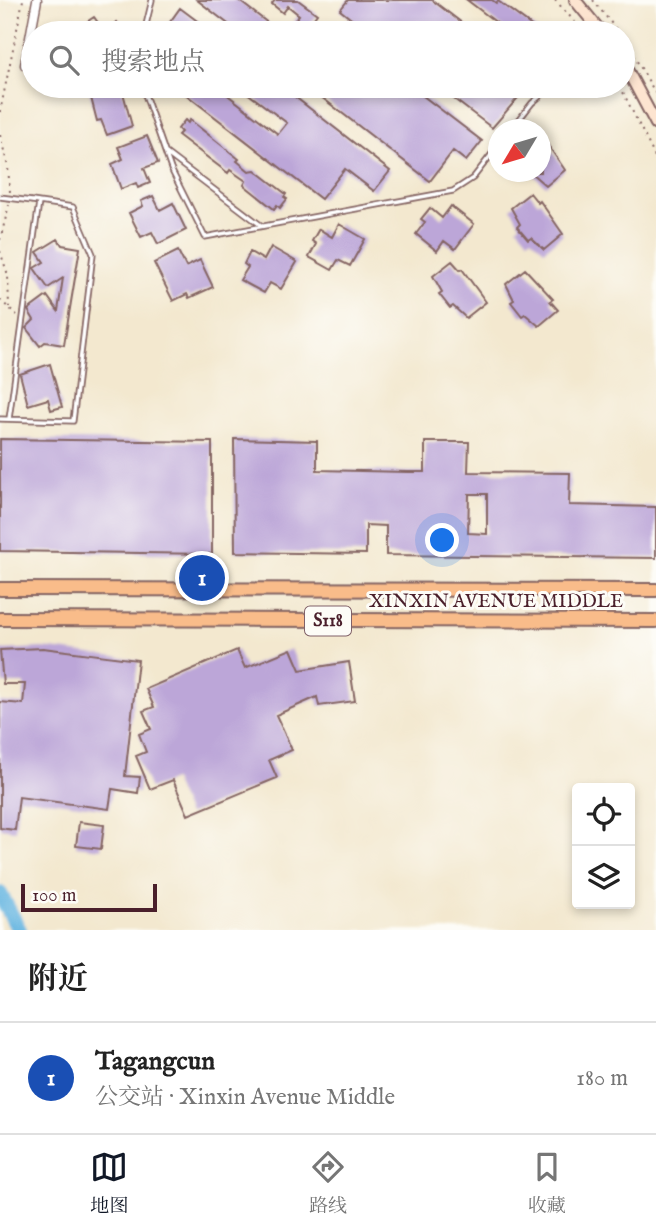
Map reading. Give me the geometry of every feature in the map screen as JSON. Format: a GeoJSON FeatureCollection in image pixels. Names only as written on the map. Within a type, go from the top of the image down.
{"type":"FeatureCollection","features":[{"type":"Feature","properties":{"kind":"main road","name":"XINXIN AVENUE MIDDLE"},"geometry":{"type":"LineString","coordinates":[[0,589],[656,590]]}},
{"type":"Feature","properties":{"kind":"main road","name":"XINXIN AVENUE MIDDLE"},"geometry":{"type":"LineString","coordinates":[[0,619],[656,621]]}},
{"type":"Feature","properties":{"kind":"street"},"geometry":{"type":"LineString","coordinates":[[33,21],[37,0]]}},
{"type":"Feature","properties":{"kind":"street"},"geometry":{"type":"LineString","coordinates":[[575,0],[593,21]]}},
{"type":"Feature","properties":{"kind":"street"},"geometry":{"type":"LineString","coordinates":[[635,85],[656,124]]}},
{"type":"Feature","properties":{"kind":"lane"},"geometry":{"type":"LineString","coordinates":[[147,21],[152,0]]}},
{"type":"Feature","properties":{"kind":"lane"},"geometry":{"type":"LineString","coordinates":[[146,98],[165,152],[205,237],[453,191],[473,178],[488,160]]}},
{"type":"Feature","properties":{"kind":"lane"},"geometry":{"type":"LineString","coordinates":[[520,119],[538,98]]}},
{"type":"Feature","properties":{"kind":"lane"},"geometry":{"type":"LineString","coordinates":[[165,152],[262,226]]}},
{"type":"Feature","properties":{"kind":"lane"},"geometry":{"type":"LineString","coordinates":[[0,197],[72,207],[93,254],[73,421],[0,419]]}},
{"type":"Feature","properties":{"kind":"lane"},"geometry":{"type":"LineString","coordinates":[[9,419],[40,202]]}},
{"type":"Feature","properties":{"kind":"path"},"geometry":{"type":"LineString","coordinates":[[0,112],[23,0]]}},
{"type":"Feature","properties":{"kind":"path"},"geometry":{"type":"LineString","coordinates":[[555,0],[574,21]]}},
{"type":"Feature","properties":{"kind":"path"},"geometry":{"type":"LineString","coordinates":[[593,0],[610,21]]}},
{"type":"Feature","properties":{"kind":"path"},"geometry":{"type":"LineString","coordinates":[[635,58],[656,94]]}},
{"type":"Feature","properties":{"kind":"path"},"geometry":{"type":"LineString","coordinates":[[627,98],[656,159]]}},
{"type":"Feature","properties":{"kind":"path"},"geometry":{"type":"LineString","coordinates":[[0,135],[10,181],[8,207],[0,240]]}},
{"type":"Feature","properties":{"kind":"path"},"geometry":{"type":"LineString","coordinates":[[0,251],[8,275],[9,307]]}},
{"type":"Feature","properties":{"kind":"path"},"geometry":{"type":"LineString","coordinates":[[0,300],[23,321]]}},
{"type":"Feature","properties":{"kind":"building"},"geometry":{"type":"Polygon","coordinates":[[[197,0],[238,0],[265,21],[224,21],[197,0]]]}},
{"type":"Feature","properties":{"kind":"building"},"geometry":{"type":"Polygon","coordinates":[[[275,0],[298,0],[317,14],[312,21],[294,21],[299,15],[288,6],[283,13],[272,4],[275,0]]]}},
{"type":"Feature","properties":{"kind":"building"},"geometry":{"type":"Polygon","coordinates":[[[348,0],[432,0],[459,21],[354,21],[340,10],[348,0]]]}},
{"type":"Feature","properties":{"kind":"building"},"geometry":{"type":"Polygon","coordinates":[[[467,0],[498,1],[525,21],[494,21],[467,0]]]}},
{"type":"Feature","properties":{"kind":"building"},"geometry":{"type":"Polygon","coordinates":[[[180,8],[197,21],[171,21],[180,8]]]}},
{"type":"Feature","properties":{"kind":"building"},"geometry":{"type":"Polygon","coordinates":[[[91,98],[124,98],[132,126],[107,135],[101,120],[97,121],[91,98]]]}},
{"type":"Feature","properties":{"kind":"building"},"geometry":{"type":"Polygon","coordinates":[[[191,98],[232,98],[278,134],[287,123],[254,98],[296,98],[390,171],[374,191],[345,169],[321,199],[191,98]]]}},
{"type":"Feature","properties":{"kind":"building"},"geometry":{"type":"Polygon","coordinates":[[[323,98],[426,98],[482,141],[466,161],[453,151],[430,181],[323,98]]]}},
{"type":"Feature","properties":{"kind":"building"},"geometry":{"type":"Polygon","coordinates":[[[453,98],[518,98],[500,119],[488,119],[488,125],[453,98]]]}},
{"type":"Feature","properties":{"kind":"building"},"geometry":{"type":"Polygon","coordinates":[[[185,120],[188,123],[190,120],[239,159],[237,161],[249,171],[255,170],[286,194],[284,197],[287,199],[280,208],[277,205],[274,209],[244,185],[246,181],[230,170],[228,173],[178,135],[181,132],[178,129],[185,120]]]}},
{"type":"Feature","properties":{"kind":"building"},"geometry":{"type":"Polygon","coordinates":[[[147,136],[158,163],[144,168],[150,183],[138,188],[136,183],[121,189],[112,164],[123,159],[118,147],[147,136]]]}},
{"type":"Feature","properties":{"kind":"building"},"geometry":{"type":"Polygon","coordinates":[[[551,150],[565,170],[551,182],[551,150]]]}},
{"type":"Feature","properties":{"kind":"building"},"geometry":{"type":"Polygon","coordinates":[[[530,193],[538,203],[540,201],[563,234],[544,250],[531,238],[528,240],[517,227],[520,224],[511,208],[530,193]]]}},
{"type":"Feature","properties":{"kind":"building"},"geometry":{"type":"Polygon","coordinates":[[[153,196],[160,210],[173,203],[186,230],[158,244],[152,232],[141,237],[129,213],[143,206],[141,201],[153,196]]]}},
{"type":"Feature","properties":{"kind":"building"},"geometry":{"type":"Polygon","coordinates":[[[451,206],[474,224],[455,249],[444,241],[437,251],[416,234],[425,222],[421,219],[430,208],[442,218],[451,206]]]}},
{"type":"Feature","properties":{"kind":"building"},"geometry":{"type":"Polygon","coordinates":[[[339,224],[365,239],[350,266],[338,260],[332,270],[309,257],[316,244],[312,241],[319,229],[332,237],[339,224]]]}},
{"type":"Feature","properties":{"kind":"building"},"geometry":{"type":"Polygon","coordinates":[[[58,239],[62,245],[80,248],[64,345],[45,342],[40,346],[26,328],[34,320],[28,310],[47,296],[58,311],[63,278],[48,288],[34,268],[44,262],[37,252],[58,239]]]}},
{"type":"Feature","properties":{"kind":"building"},"geometry":{"type":"Polygon","coordinates":[[[271,247],[297,262],[281,289],[270,283],[264,293],[240,280],[248,267],[244,264],[250,252],[264,260],[271,247]]]}},
{"type":"Feature","properties":{"kind":"building"},"geometry":{"type":"Polygon","coordinates":[[[178,251],[186,267],[200,260],[213,287],[189,298],[187,294],[173,301],[154,263],[178,251]]]}},
{"type":"Feature","properties":{"kind":"building"},"geometry":{"type":"Polygon","coordinates":[[[452,261],[462,269],[486,302],[466,318],[453,306],[450,308],[439,294],[442,292],[433,276],[452,261]]]}},
{"type":"Feature","properties":{"kind":"building"},"geometry":{"type":"Polygon","coordinates":[[[525,269],[553,299],[550,301],[558,310],[539,326],[525,314],[522,316],[511,302],[514,300],[506,284],[525,269]]]}},
{"type":"Feature","properties":{"kind":"building"},"geometry":{"type":"Polygon","coordinates":[[[50,364],[62,407],[51,410],[48,399],[28,405],[20,374],[50,364]]]}},
{"type":"Feature","properties":{"kind":"building"},"geometry":{"type":"Polygon","coordinates":[[[0,439],[212,442],[212,554],[0,551],[0,439]]]}},
{"type":"Feature","properties":{"kind":"building"},"geometry":{"type":"Polygon","coordinates":[[[234,439],[317,441],[317,470],[408,472],[425,472],[425,442],[469,442],[468,472],[570,473],[569,505],[656,507],[656,558],[386,555],[386,526],[366,525],[366,554],[235,552],[234,439]],[[469,494],[468,533],[487,534],[487,494],[469,494]]]}},
{"type":"Feature","properties":{"kind":"building"},"geometry":{"type":"Polygon","coordinates":[[[43,648],[138,660],[125,776],[140,777],[138,793],[112,789],[109,809],[19,797],[15,830],[0,828],[0,702],[23,704],[25,684],[3,684],[0,650],[43,648]]]}},
{"type":"Feature","properties":{"kind":"building"},"geometry":{"type":"Polygon","coordinates":[[[291,649],[300,670],[349,662],[355,701],[319,706],[317,697],[276,715],[292,750],[269,760],[277,778],[188,815],[173,780],[150,789],[136,756],[146,752],[139,734],[151,729],[143,711],[154,707],[146,689],[237,650],[245,668],[291,649]]]}},
{"type":"Feature","properties":{"kind":"building"},"geometry":{"type":"Polygon","coordinates":[[[79,822],[104,825],[101,849],[76,846],[79,822]]]}},
{"type":"Feature","properties":{"kind":"waterway"},"geometry":{"type":"LineString","coordinates":[[0,894],[19,930]]}},
{"type":"Feature","properties":{"kind":"place","name":"Tagangcun"},"geometry":{"type":"Point","coordinates":[202,578]}}]}
